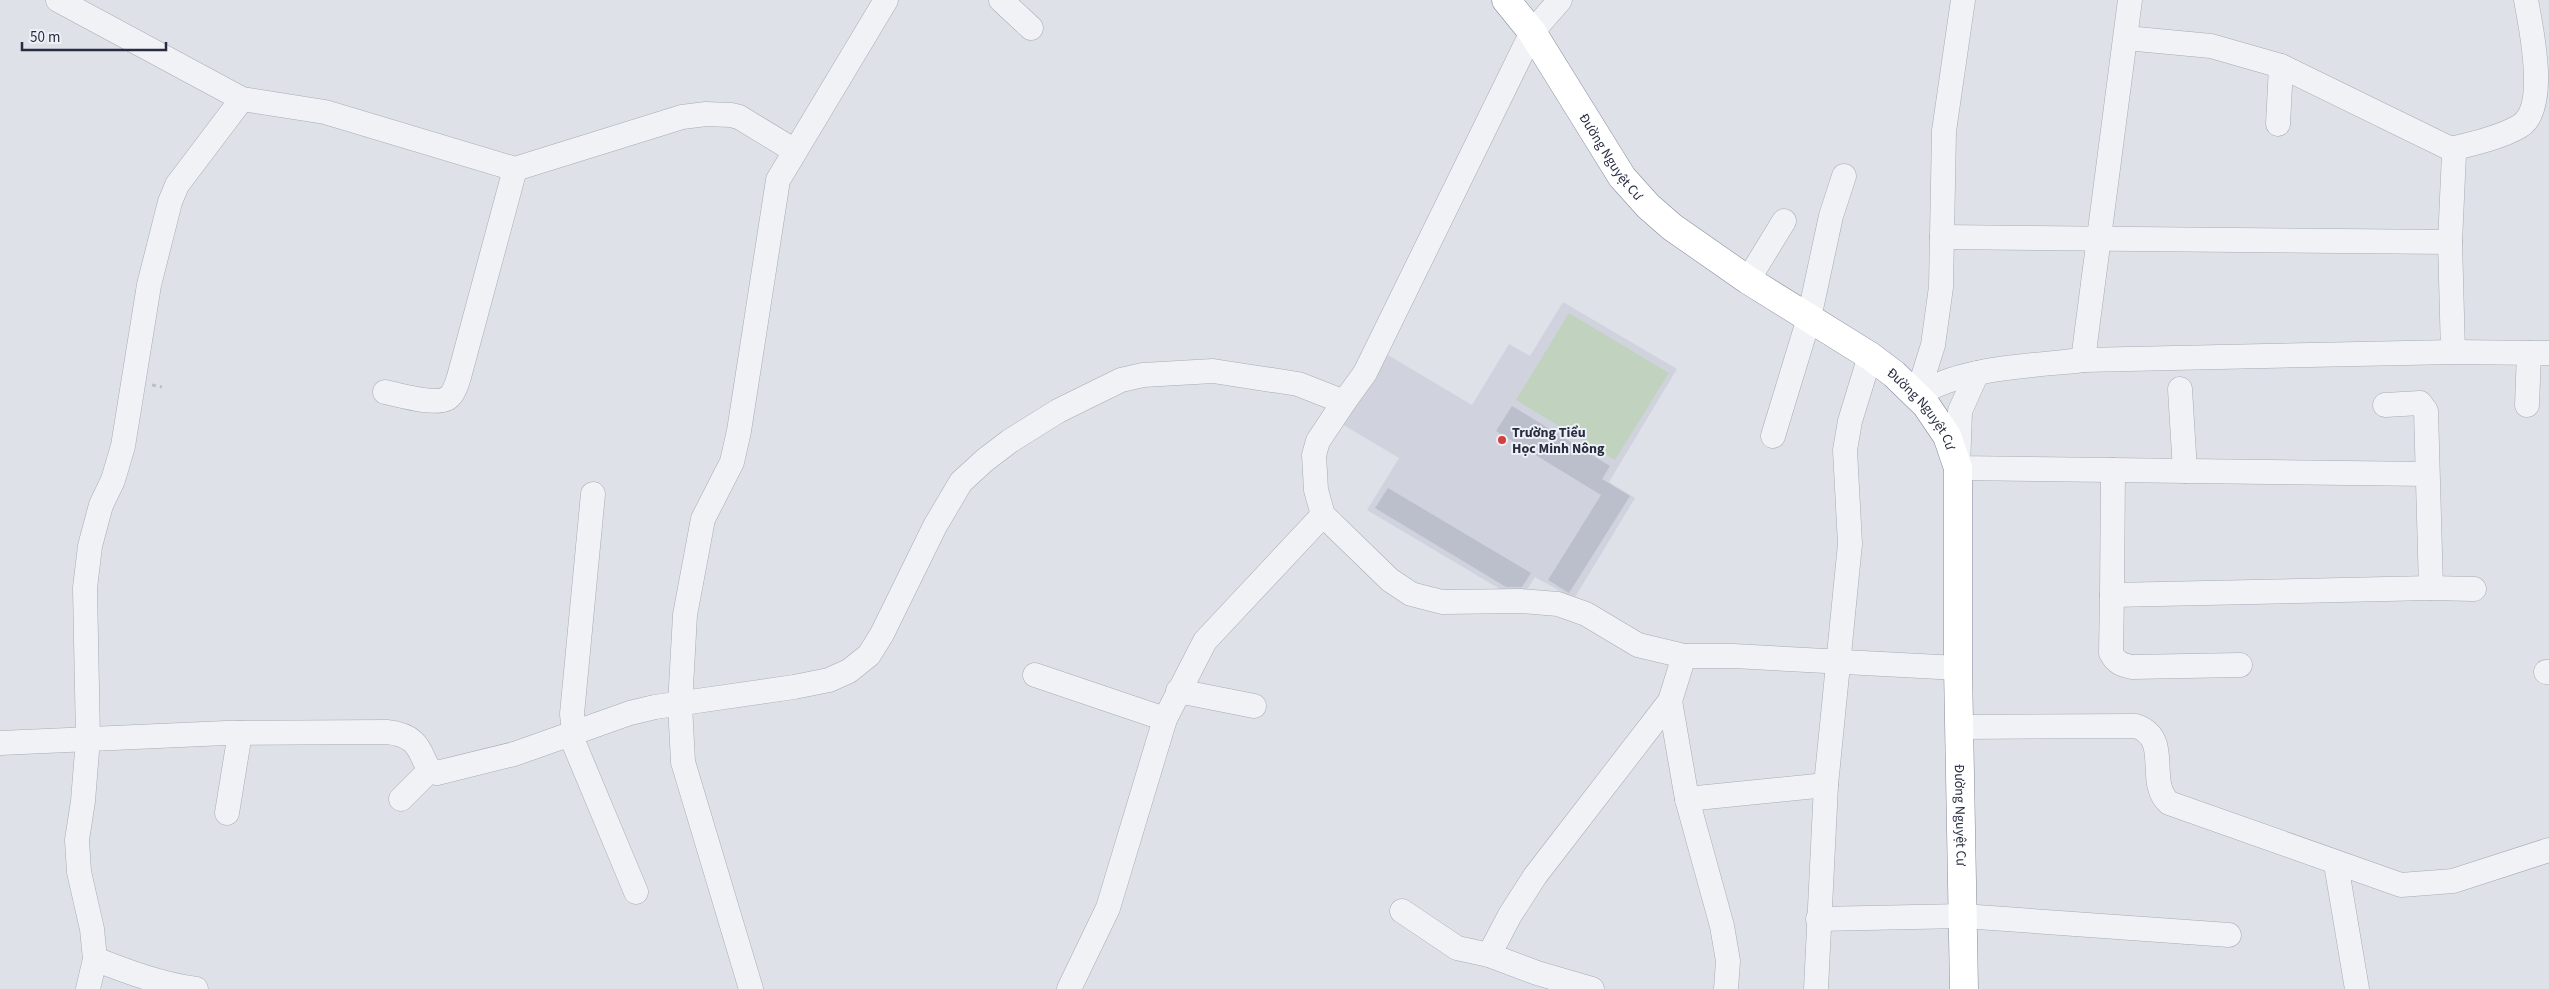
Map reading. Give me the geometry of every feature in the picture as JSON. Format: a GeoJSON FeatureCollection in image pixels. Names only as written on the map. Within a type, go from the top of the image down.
{"type":"FeatureCollection","features":[{"type":"Feature","properties":{"kind":"highway","name":"Đường Nguyệt Cư"},"geometry":{"type":"LineString","coordinates":[[1506,0],[1532,32],[1622,177],[1648,206],[1672,227],[1748,280],[1870,356],[1917,396],[1932,412],[1947,436],[1958,468],[1958,668],[1964,989]]}},
{"type":"Feature","properties":{"kind":"street"},"geometry":{"type":"LineString","coordinates":[[58,0],[242,98],[325,112],[514,169],[682,117],[706,114],[739,117],[795,151]]}},
{"type":"Feature","properties":{"kind":"street"},"geometry":{"type":"LineString","coordinates":[[751,989],[683,762],[680,705],[685,615],[703,519],[732,462],[740,431],[778,180],[886,0]]}},
{"type":"Feature","properties":{"kind":"street"},"geometry":{"type":"LineString","coordinates":[[1001,0],[1031,28]]}},
{"type":"Feature","properties":{"kind":"street"},"geometry":{"type":"LineString","coordinates":[[1560,0],[1532,32],[1365,374],[1318,442],[1314,455],[1316,490],[1324,515],[1390,580],[1411,594],[1442,602],[1520,601],[1558,604],[1586,614],[1638,645],[1684,656],[1733,656],[1958,668]]}},
{"type":"Feature","properties":{"kind":"street"},"geometry":{"type":"LineString","coordinates":[[1917,396],[1933,346],[1941,287],[1944,131],[1963,0]]}},
{"type":"Feature","properties":{"kind":"street"},"geometry":{"type":"LineString","coordinates":[[2083,360],[2130,0]]}},
{"type":"Feature","properties":{"kind":"street"},"geometry":{"type":"LineString","coordinates":[[2451,149],[2521,126],[2530,116],[2537,88],[2534,43],[2526,0]]}},
{"type":"Feature","properties":{"kind":"street"},"geometry":{"type":"LineString","coordinates":[[2126,38],[2211,46],[2281,66],[2451,149],[2454,154],[2450,242],[2453,352]]}},
{"type":"Feature","properties":{"kind":"street"},"geometry":{"type":"LineString","coordinates":[[2278,124],[2281,66]]}},
{"type":"Feature","properties":{"kind":"street"},"geometry":{"type":"LineString","coordinates":[[88,989],[95,959],[92,929],[77,852],[88,739],[85,588],[90,546],[101,505],[113,480],[123,446],[149,285],[176,185],[242,98]]}},
{"type":"Feature","properties":{"kind":"street"},"geometry":{"type":"LineString","coordinates":[[385,392],[435,402],[449,398],[452,394],[459,377],[514,169]]}},
{"type":"Feature","properties":{"kind":"street"},"geometry":{"type":"LineString","coordinates":[[1773,436],[1809,318],[1832,216],[1844,176]]}},
{"type":"Feature","properties":{"kind":"street"},"geometry":{"type":"LineString","coordinates":[[1748,280],[1784,221]]}},
{"type":"Feature","properties":{"kind":"street"},"geometry":{"type":"LineString","coordinates":[[1942,237],[2450,242]]}},
{"type":"Feature","properties":{"kind":"street"},"geometry":{"type":"LineString","coordinates":[[1917,396],[1945,381],[1977,374],[2083,360],[2453,352],[2539,353],[2527,405]]}},
{"type":"Feature","properties":{"kind":"street"},"geometry":{"type":"LineString","coordinates":[[1816,989],[1826,785],[1850,544],[1845,450],[1850,420],[1870,356]]}},
{"type":"Feature","properties":{"kind":"street"},"geometry":{"type":"LineString","coordinates":[[0,743],[240,733],[397,733],[408,736],[415,742],[430,770],[437,773],[514,754],[630,713],[655,707],[757,694],[828,680],[861,663],[869,655],[882,634],[935,526],[961,482],[1010,441],[1094,392],[1121,380],[1144,375],[1213,371],[1298,384],[1344,402]]}},
{"type":"Feature","properties":{"kind":"street"},"geometry":{"type":"LineString","coordinates":[[1977,374],[1960,411],[1958,468],[2427,474]]}},
{"type":"Feature","properties":{"kind":"street"},"geometry":{"type":"LineString","coordinates":[[2180,389],[2185,471]]}},
{"type":"Feature","properties":{"kind":"street"},"geometry":{"type":"LineString","coordinates":[[2385,405],[2420,403],[2426,411],[2431,588]]}},
{"type":"Feature","properties":{"kind":"street"},"geometry":{"type":"LineString","coordinates":[[2113,470],[2112,653],[2114,660],[2121,665],[2132,667],[2240,665]]}},
{"type":"Feature","properties":{"kind":"street"},"geometry":{"type":"LineString","coordinates":[[592,494],[572,714],[572,733],[636,892]]}},
{"type":"Feature","properties":{"kind":"street"},"geometry":{"type":"LineString","coordinates":[[1069,989],[1108,908],[1165,719],[1178,691],[1205,641],[1324,515]]}},
{"type":"Feature","properties":{"kind":"street"},"geometry":{"type":"LineString","coordinates":[[2112,595],[2431,588],[2474,589]]}},
{"type":"Feature","properties":{"kind":"street"},"geometry":{"type":"LineString","coordinates":[[1489,955],[1510,915],[1535,876],[1670,701],[1684,656]]}},
{"type":"Feature","properties":{"kind":"street"},"geometry":{"type":"LineString","coordinates":[[1035,675],[1165,719]]}},
{"type":"Feature","properties":{"kind":"street"},"geometry":{"type":"LineString","coordinates":[[1178,691],[1254,706]]}},
{"type":"Feature","properties":{"kind":"street"},"geometry":{"type":"LineString","coordinates":[[1670,701],[1687,799],[1722,926],[1728,961],[1726,989]]}},
{"type":"Feature","properties":{"kind":"street"},"geometry":{"type":"LineString","coordinates":[[1960,727],[2136,726],[2143,728],[2150,734],[2158,749],[2159,785],[2163,797],[2169,803],[2336,864],[2401,885],[2453,881],[2549,850]]}},
{"type":"Feature","properties":{"kind":"street"},"geometry":{"type":"LineString","coordinates":[[227,813],[240,733]]}},
{"type":"Feature","properties":{"kind":"street"},"geometry":{"type":"LineString","coordinates":[[402,799],[430,770]]}},
{"type":"Feature","properties":{"kind":"street"},"geometry":{"type":"LineString","coordinates":[[1687,799],[1826,785]]}},
{"type":"Feature","properties":{"kind":"street"},"geometry":{"type":"LineString","coordinates":[[2336,864],[2357,989]]}},
{"type":"Feature","properties":{"kind":"street"},"geometry":{"type":"LineString","coordinates":[[1402,911],[1457,948],[1489,955],[1592,989]]}},
{"type":"Feature","properties":{"kind":"street"},"geometry":{"type":"LineString","coordinates":[[1818,919],[1964,916],[2228,935]]}},
{"type":"Feature","properties":{"kind":"street"},"geometry":{"type":"LineString","coordinates":[[95,959],[152,980],[196,989]]}},
{"type":"Feature","properties":{"kind":"shaded area","name":"Trường Tiểu Học Minh Nông"},"geometry":{"type":"Polygon","coordinates":[[[1563,302],[1677,369],[1609,482],[1635,498],[1574,599],[1535,577],[1520,601],[1367,510],[1399,458],[1340,423],[1383,352],[1472,405],[1509,344],[1530,356],[1563,302]]]}},
{"type":"Feature","properties":{"kind":"green space"},"geometry":{"type":"Polygon","coordinates":[[[1569,313],[1669,373],[1615,460],[1516,400],[1569,313]]]}},
{"type":"Feature","properties":{"kind":"building"},"geometry":{"type":"Polygon","coordinates":[[[1512,406],[1610,466],[1602,479],[1630,496],[1569,593],[1548,580],[1601,495],[1496,431],[1512,406]]]}},
{"type":"Feature","properties":{"kind":"building"},"geometry":{"type":"Polygon","coordinates":[[[1388,488],[1531,573],[1522,587],[1506,587],[1375,508],[1388,488]]]}},
{"type":"Feature","properties":{"kind":"place","name":"Trường Tiểu Học Minh Nông"},"geometry":{"type":"Point","coordinates":[1502,440]}}]}
